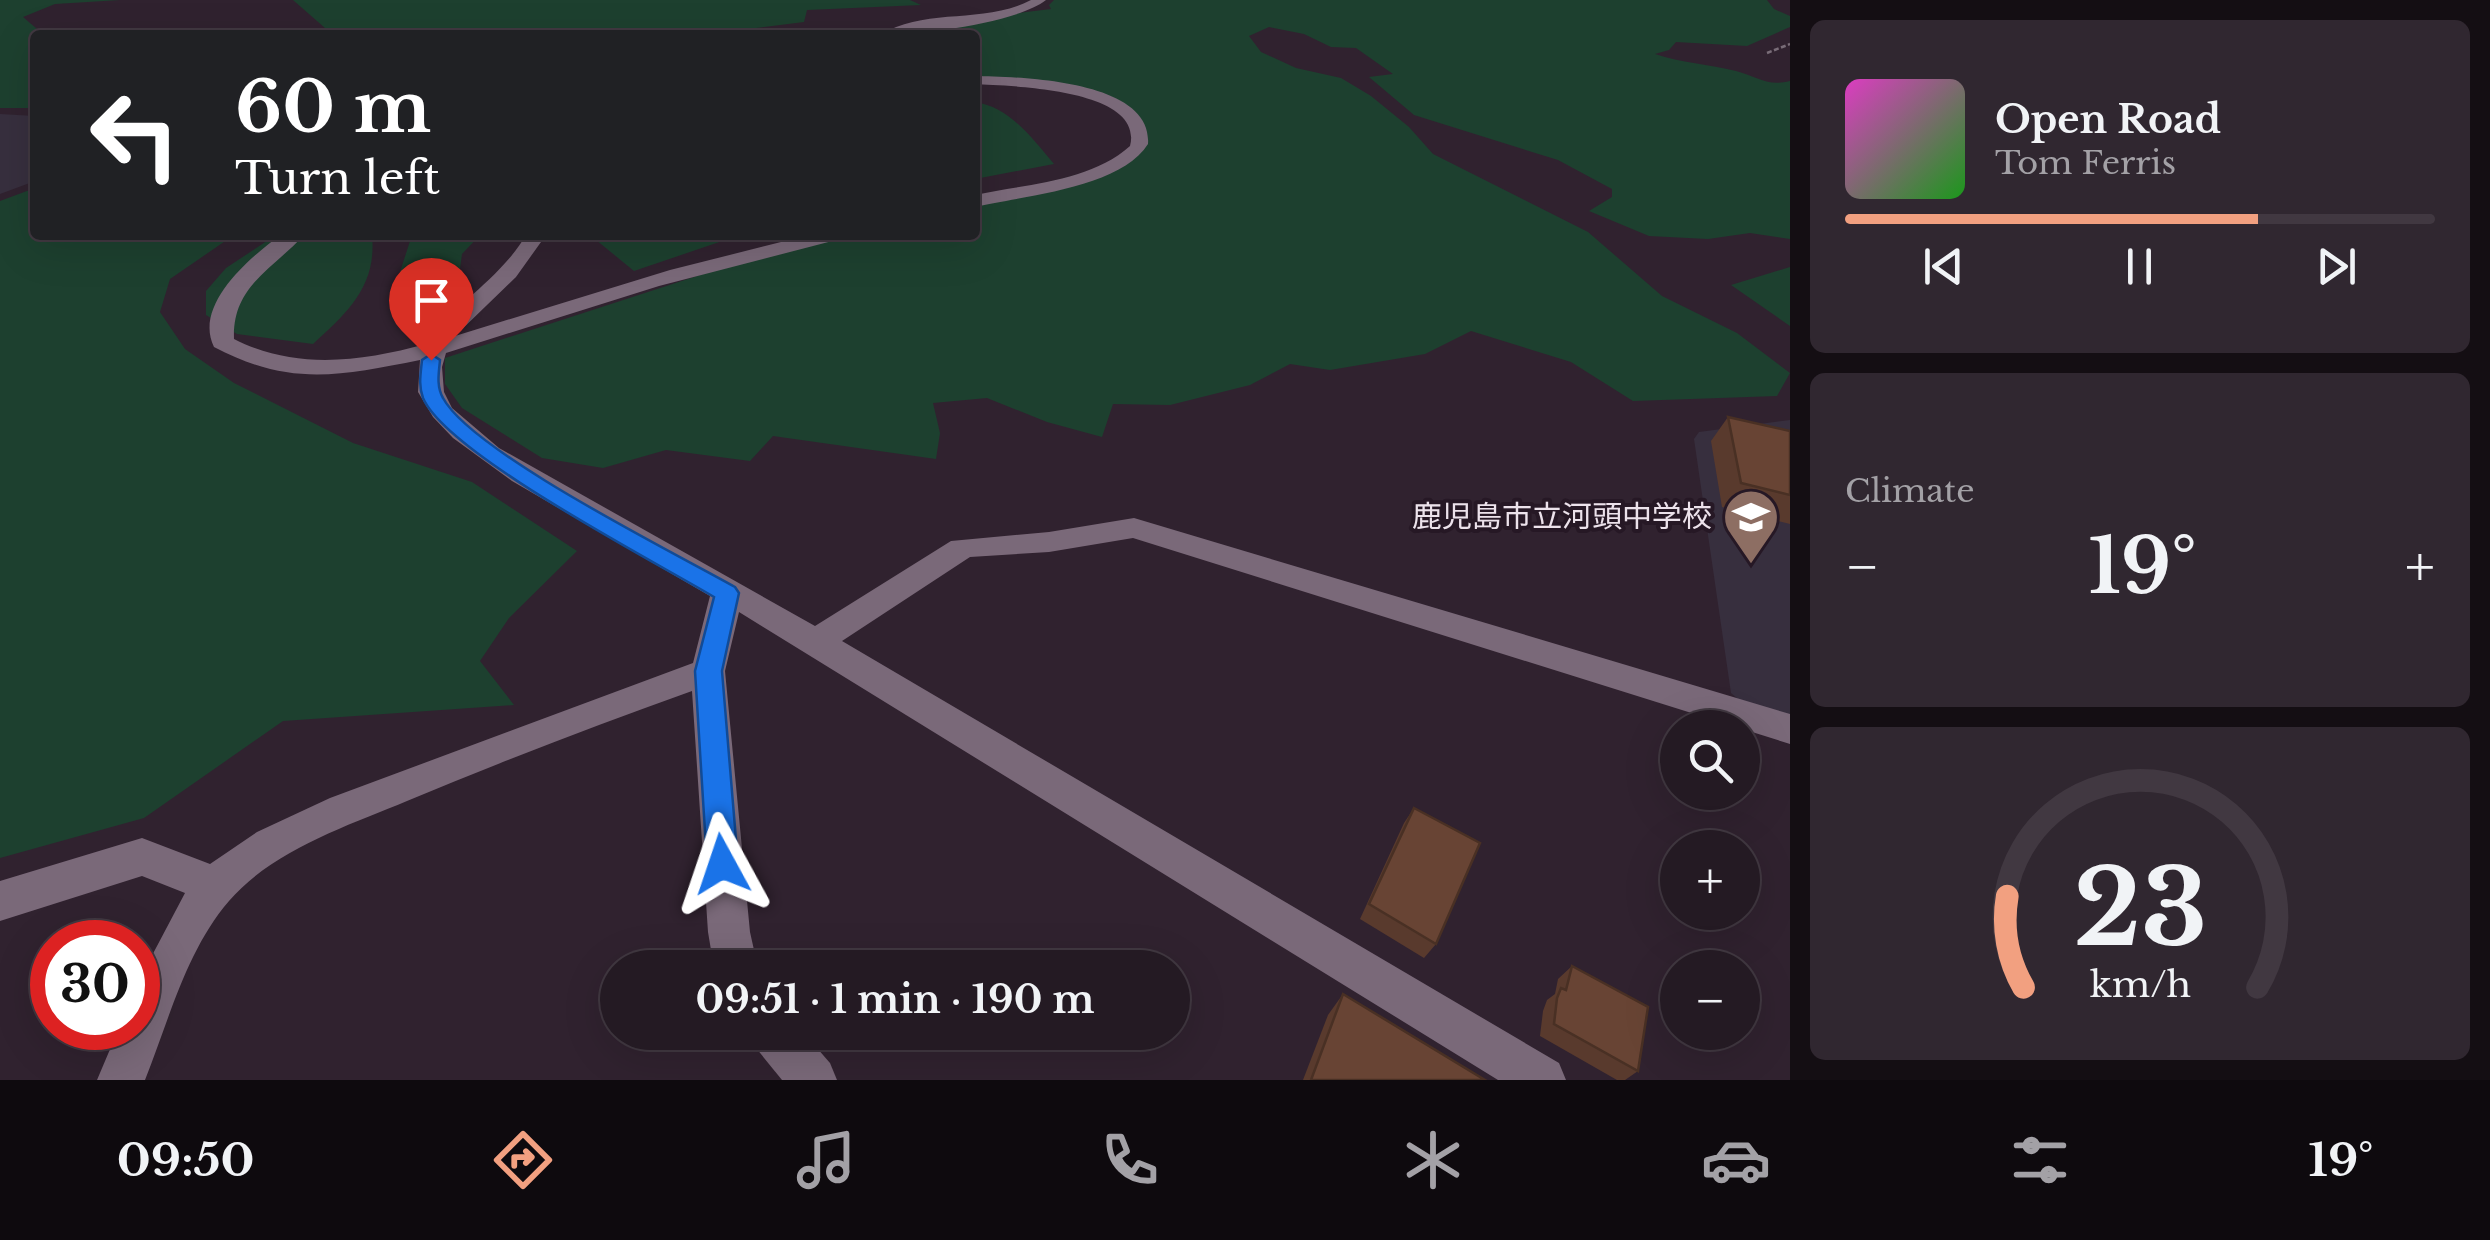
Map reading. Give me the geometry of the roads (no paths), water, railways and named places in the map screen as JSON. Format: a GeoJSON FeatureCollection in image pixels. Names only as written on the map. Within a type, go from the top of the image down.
{"type":"FeatureCollection","features":[{"type":"Feature","properties":{"kind":"street"},"geometry":{"type":"LineString","coordinates":[[905,30],[1009,13],[1040,0]]}},
{"type":"Feature","properties":{"kind":"street"},"geometry":{"type":"LineString","coordinates":[[980,80],[1071,89],[1105,99],[1136,124],[1140,136],[1134,152],[1100,171],[980,200]]}},
{"type":"Feature","properties":{"kind":"street"},"geometry":{"type":"LineString","coordinates":[[288,240],[255,265],[233,294],[222,319],[222,342],[232,351],[281,366],[336,368],[464,342],[574,305],[814,240]]}},
{"type":"Feature","properties":{"kind":"street"},"geometry":{"type":"LineString","coordinates":[[532,240],[443,337],[431,360],[429,382],[433,398],[465,436],[1542,1080]]}},
{"type":"Feature","properties":{"kind":"street"},"geometry":{"type":"LineString","coordinates":[[814,643],[962,548],[989,542],[1050,542],[1111,526],[1134,528],[1790,729]]}},
{"type":"Feature","properties":{"kind":"street"},"geometry":{"type":"LineString","coordinates":[[727,593],[708,671],[725,893],[733,950]]}},
{"type":"Feature","properties":{"kind":"street"},"geometry":{"type":"LineString","coordinates":[[121,1080],[179,944],[215,886],[267,848],[338,812],[515,738],[708,671]]}},
{"type":"Feature","properties":{"kind":"street"},"geometry":{"type":"LineString","coordinates":[[0,901],[142,857],[215,886]]}},
{"type":"Feature","properties":{"kind":"street"},"geometry":{"type":"LineString","coordinates":[[787,1050],[812,1080]]}},
{"type":"Feature","properties":{"kind":"place","name":"鹿児島市立河頭中学校"},"geometry":{"type":"Point","coordinates":[1751,566]}}]}
